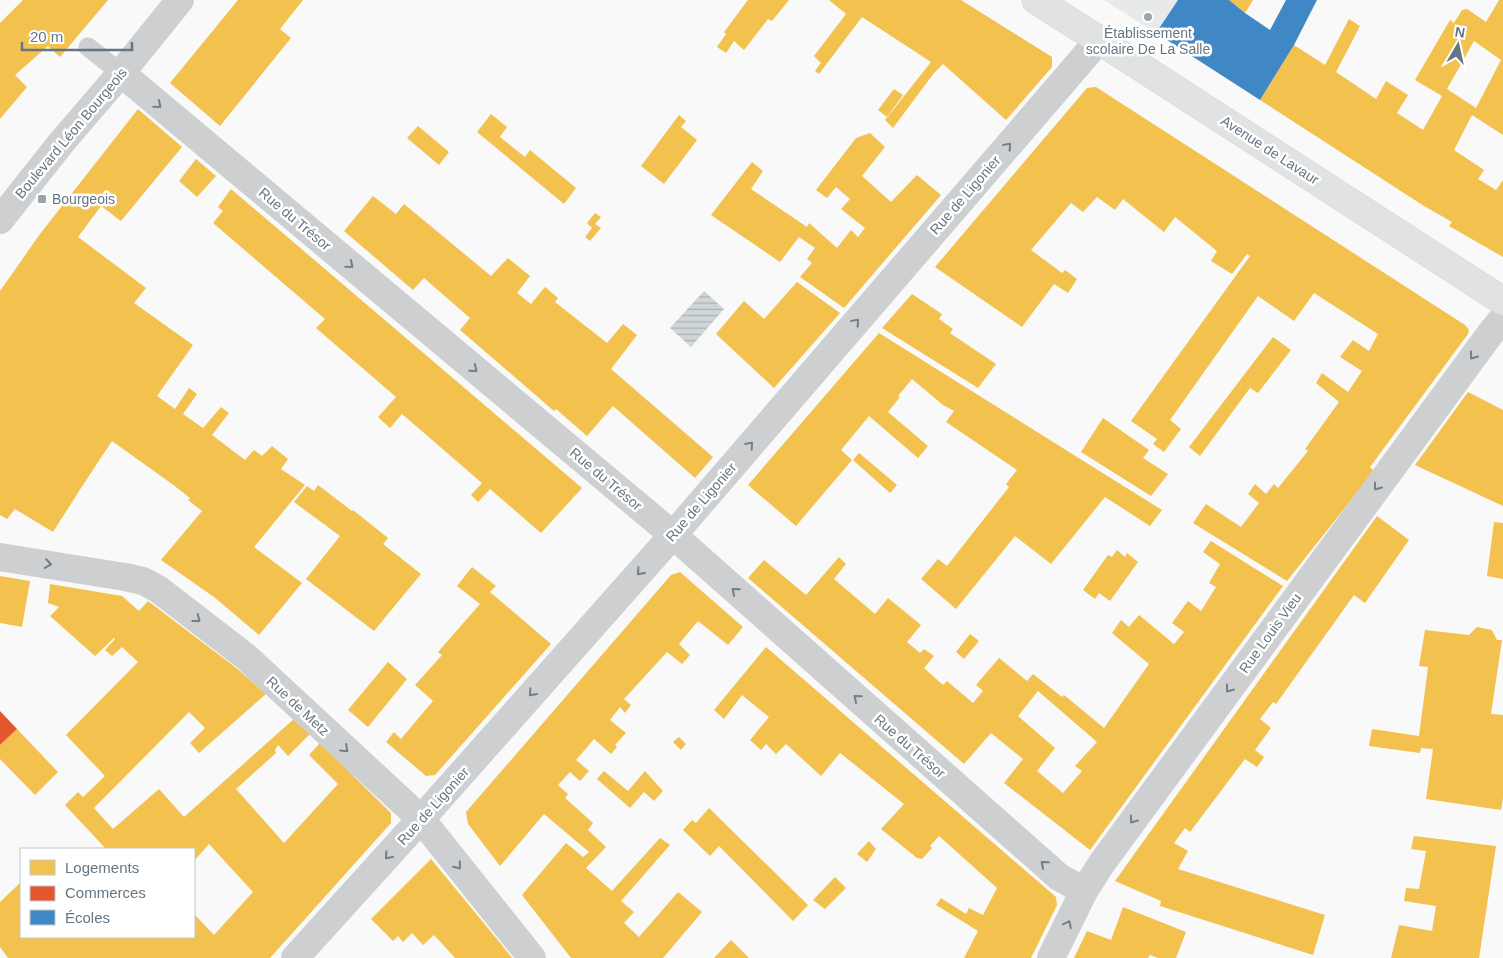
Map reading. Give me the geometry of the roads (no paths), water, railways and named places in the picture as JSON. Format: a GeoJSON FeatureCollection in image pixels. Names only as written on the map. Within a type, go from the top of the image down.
{"type":"FeatureCollection","features":[{"type":"Feature","properties":{"kind":"main road","name":"Avenue de Lavaur"},"geometry":{"type":"LineString","coordinates":[[1036,0],[1503,302]]}},
{"type":"Feature","properties":{"kind":"street","name":"Boulevard Léon Bourgeois"},"geometry":{"type":"LineString","coordinates":[[0,220],[61,143],[180,0]]}},
{"type":"Feature","properties":{"kind":"street","name":"Rue de Ligonier"},"geometry":{"type":"LineString","coordinates":[[295,958],[421,819],[672,535],[1099,40]]}},
{"type":"Feature","properties":{"kind":"street","name":"Rue du Trésor"},"geometry":{"type":"LineString","coordinates":[[121,73],[672,535],[1059,876],[1084,891]]}},
{"type":"Feature","properties":{"kind":"street","name":"Rue Louis Vieu"},"geometry":{"type":"LineString","coordinates":[[1051,958],[1084,891],[1102,863],[1503,318]]}},
{"type":"Feature","properties":{"kind":"street","name":"Rue de Metz"},"geometry":{"type":"LineString","coordinates":[[0,557],[125,577],[143,581],[158,589],[245,656],[421,819],[532,958]]}},
{"type":"Feature","properties":{"kind":"lane"},"geometry":{"type":"LineString","coordinates":[[88,47],[121,73]]}},
{"type":"Feature","properties":{"kind":"place","name":"Établissement scolaire De La Salle"},"geometry":{"type":"Point","coordinates":[1148,17]}},
{"type":"Feature","properties":{"kind":"place","name":"Bourgeois"},"geometry":{"type":"Point","coordinates":[42,199]}}]}
